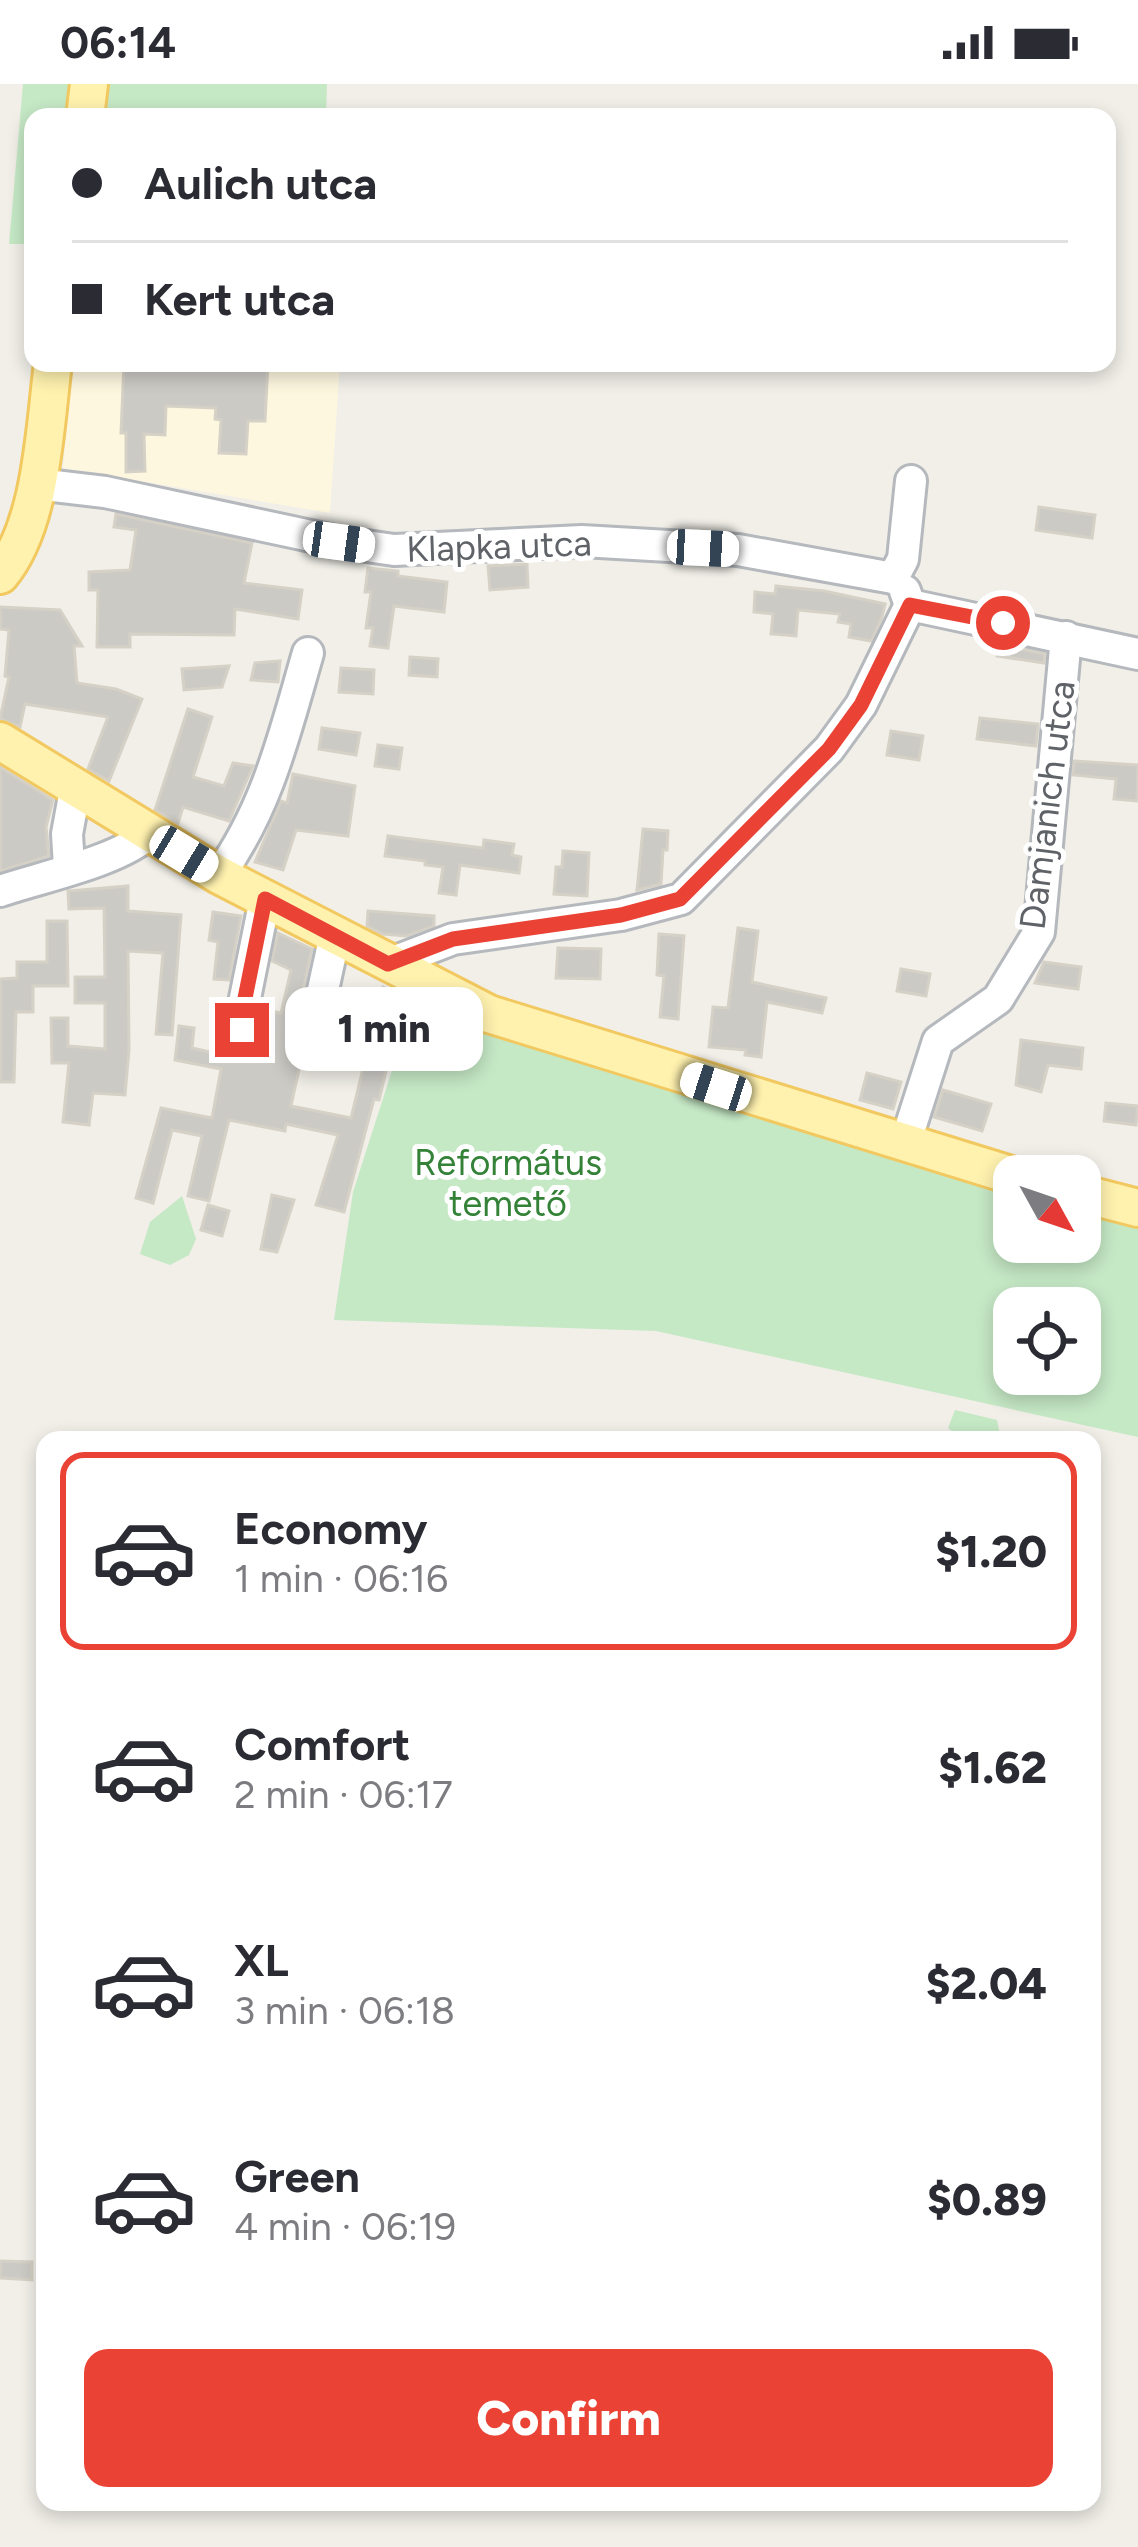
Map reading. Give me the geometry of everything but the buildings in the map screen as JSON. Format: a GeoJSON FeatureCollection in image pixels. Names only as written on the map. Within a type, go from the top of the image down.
{"type":"FeatureCollection","features":[{"type":"Feature","properties":{"kind":"main road"},"geometry":{"type":"LineString","coordinates":[[0,575],[14,559],[37,484],[52,372]]}},
{"type":"Feature","properties":{"kind":"main road"},"geometry":{"type":"LineString","coordinates":[[0,741],[219,874],[489,1014],[993,1170]]}},
{"type":"Feature","properties":{"kind":"main road"},"geometry":{"type":"LineString","coordinates":[[1101,1198],[1138,1208]]}},
{"type":"Feature","properties":{"kind":"street"},"geometry":{"type":"LineString","coordinates":[[388,964],[453,939],[621,915],[680,899],[829,749],[861,705],[910,605],[892,578],[903,559],[911,481]]}},
{"type":"Feature","properties":{"kind":"street","name":"Klapka utca"},"geometry":{"type":"LineString","coordinates":[[37,484],[105,492],[394,550],[582,541],[738,550],[892,578]]}},
{"type":"Feature","properties":{"kind":"street"},"geometry":{"type":"LineString","coordinates":[[910,605],[1138,654]]}},
{"type":"Feature","properties":{"kind":"street","name":"Damjanich utca"},"geometry":{"type":"LineString","coordinates":[[905,1144],[938,1041],[998,1000],[1039,932],[1066,637]]}},
{"type":"Feature","properties":{"kind":"street"},"geometry":{"type":"LineString","coordinates":[[219,874],[251,827],[308,653]]}},
{"type":"Feature","properties":{"kind":"street"},"geometry":{"type":"LineString","coordinates":[[69,867],[67,834],[76,785]]}},
{"type":"Feature","properties":{"kind":"street"},"geometry":{"type":"LineString","coordinates":[[0,891],[135,846],[148,833]]}},
{"type":"Feature","properties":{"kind":"street"},"geometry":{"type":"LineString","coordinates":[[253,1042],[242,1030],[241,1018],[265,899]]}},
{"type":"Feature","properties":{"kind":"street"},"geometry":{"type":"LineString","coordinates":[[312,1040],[335,935]]}},
{"type":"Feature","properties":{"kind":"shaded area"},"geometry":{"type":"Polygon","coordinates":[[[72,372],[339,372],[330,513],[63,468],[72,372]]]}},
{"type":"Feature","properties":{"kind":"green space"},"geometry":{"type":"Polygon","coordinates":[[[23,84],[327,84],[326,108],[24,108],[24,244],[9,244],[23,84]]]}},
{"type":"Feature","properties":{"kind":"green space","name":"Református temető"},"geometry":{"type":"Polygon","coordinates":[[[415,999],[724,1105],[993,1186],[993,1263],[1101,1263],[1101,1218],[1138,1229],[1138,1437],[656,1331],[334,1320],[353,1192],[415,999]]]}},
{"type":"Feature","properties":{"kind":"green space"},"geometry":{"type":"Polygon","coordinates":[[[182,1196],[196,1239],[189,1255],[170,1265],[140,1254],[150,1222],[182,1196]]]}},
{"type":"Feature","properties":{"kind":"green space"},"geometry":{"type":"Polygon","coordinates":[[[955,1410],[997,1420],[999,1431],[952,1431],[948,1428],[955,1410]]]}},
{"type":"Feature","properties":{"kind":"route"},"geometry":{"type":"LineString","coordinates":[[242,1030],[265,899],[388,964],[453,939],[621,915],[680,899],[829,749],[861,705],[910,605],[1003,623]]}}]}
